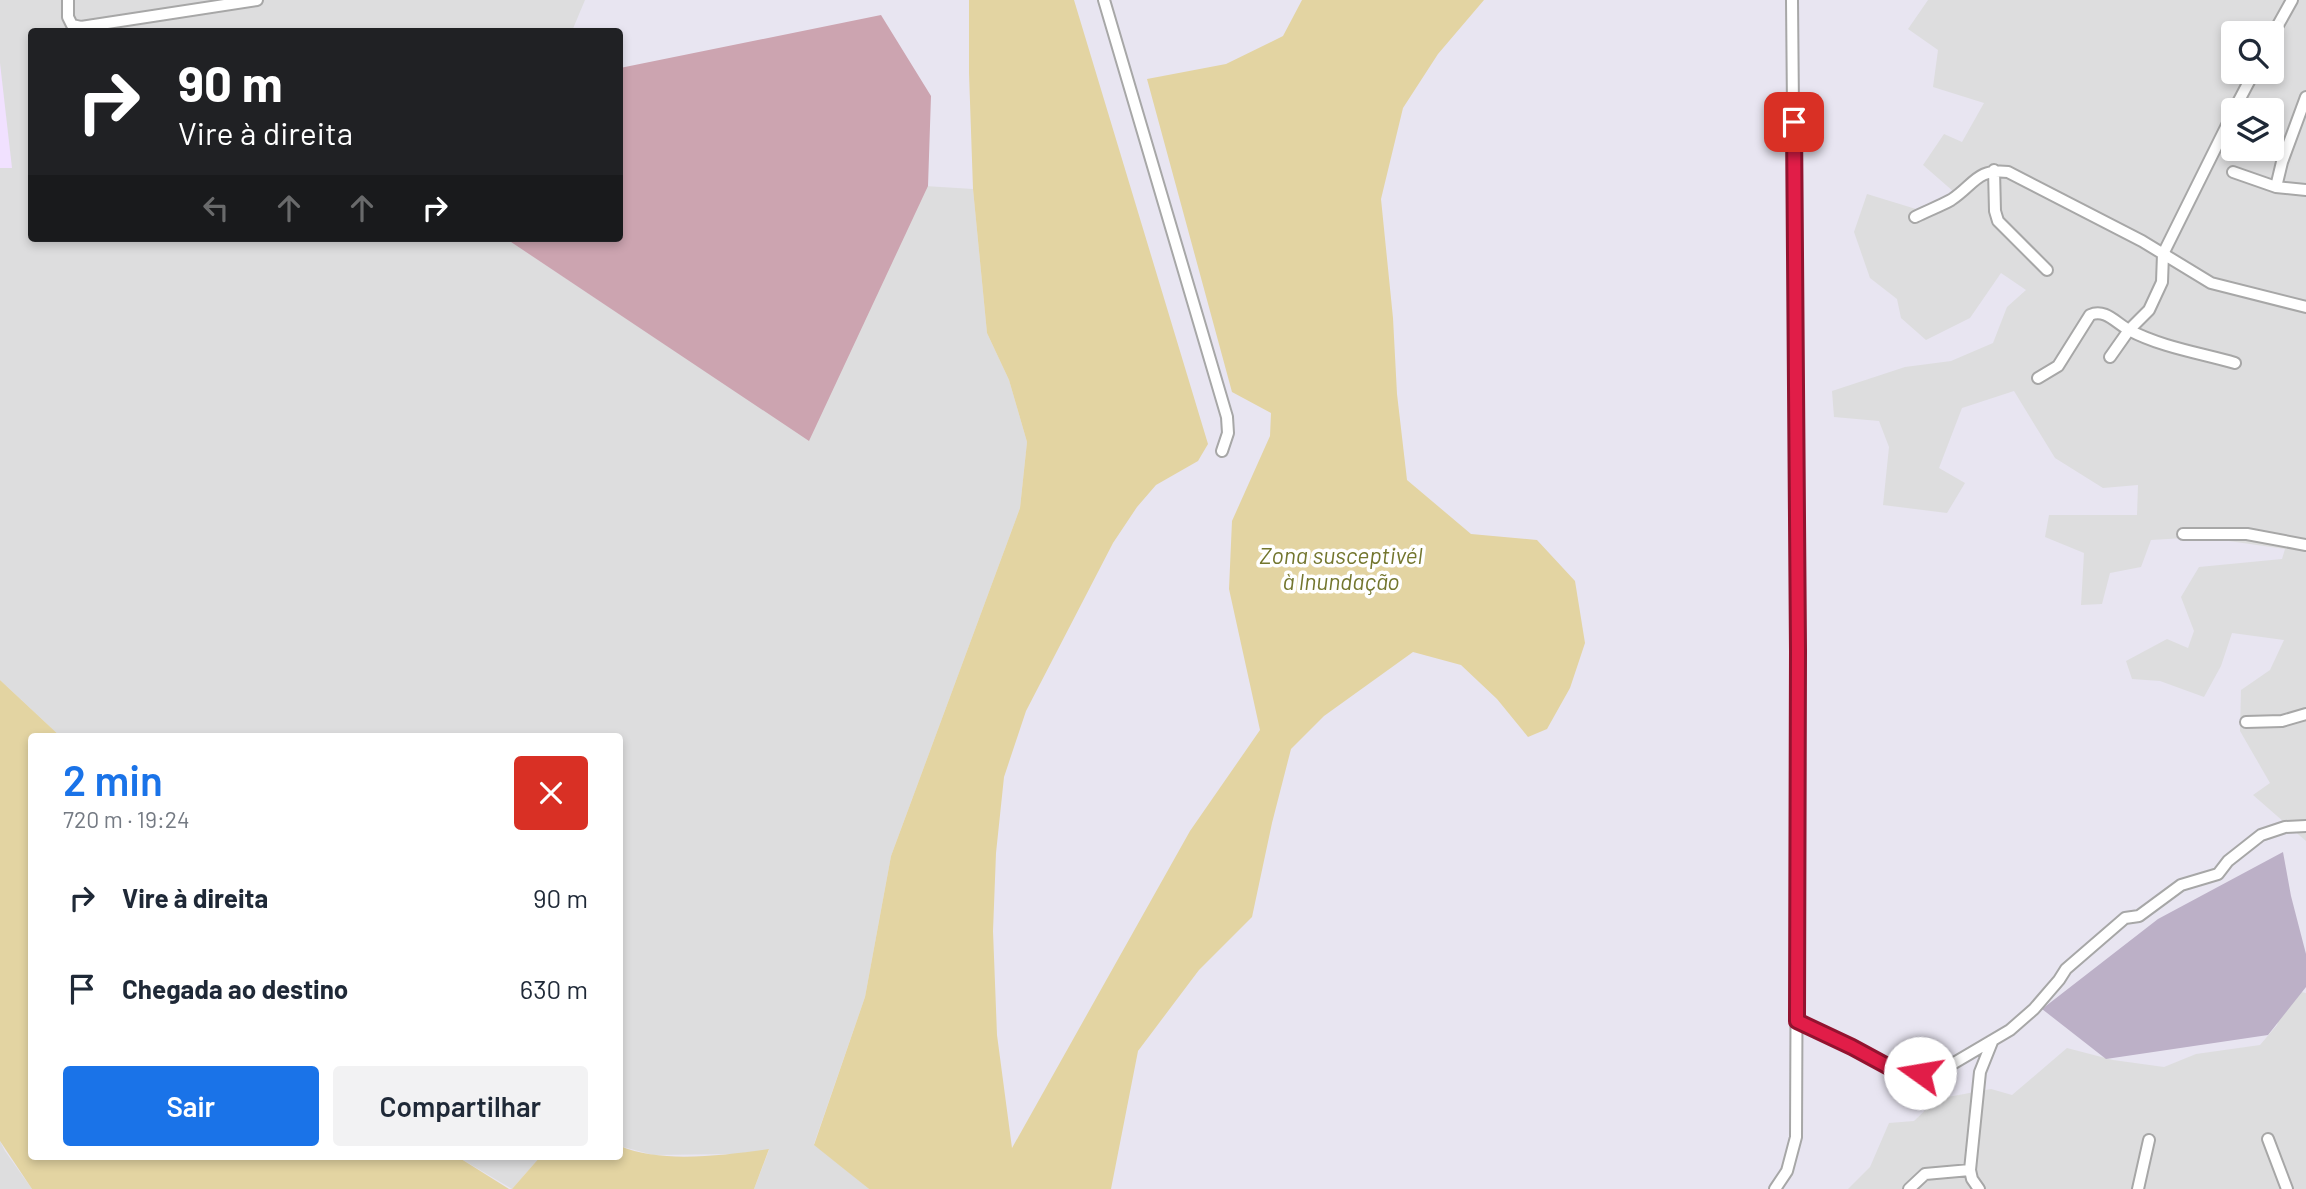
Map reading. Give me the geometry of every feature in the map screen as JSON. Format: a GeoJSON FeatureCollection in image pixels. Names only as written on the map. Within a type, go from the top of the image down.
{"type":"FeatureCollection","features":[{"type":"Feature","properties":{"kind":"street"},"geometry":{"type":"LineString","coordinates":[[68,0],[68,17],[72,25],[81,27],[257,0]]}},
{"type":"Feature","properties":{"kind":"street"},"geometry":{"type":"LineString","coordinates":[[1104,0],[1227,417],[1228,433],[1222,451]]}},
{"type":"Feature","properties":{"kind":"street"},"geometry":{"type":"LineString","coordinates":[[1775,1189],[1787,1171],[1796,1137],[1798,651],[1792,0]]}},
{"type":"Feature","properties":{"kind":"street"},"geometry":{"type":"LineString","coordinates":[[2280,21],[2292,0]]}},
{"type":"Feature","properties":{"kind":"street"},"geometry":{"type":"LineString","coordinates":[[2276,187],[2282,162],[2306,97]]}},
{"type":"Feature","properties":{"kind":"street"},"geometry":{"type":"LineString","coordinates":[[2109,357],[2129,330],[2150,310],[2162,282],[2163,254],[2221,137]]}},
{"type":"Feature","properties":{"kind":"street"},"geometry":{"type":"LineString","coordinates":[[1994,170],[1995,211],[1998,221],[2047,270]]}},
{"type":"Feature","properties":{"kind":"street"},"geometry":{"type":"LineString","coordinates":[[1915,217],[1952,199],[1983,173],[1994,170],[2008,172],[2220,287],[2306,307]]}},
{"type":"Feature","properties":{"kind":"street"},"geometry":{"type":"LineString","coordinates":[[2233,172],[2276,187],[2306,190]]}},
{"type":"Feature","properties":{"kind":"street"},"geometry":{"type":"LineString","coordinates":[[2038,378],[2058,366],[2090,315],[2102,313],[2129,330],[2165,344],[2235,363]]}},
{"type":"Feature","properties":{"kind":"street"},"geometry":{"type":"LineString","coordinates":[[2183,534],[2247,534],[2306,545]]}},
{"type":"Feature","properties":{"kind":"street"},"geometry":{"type":"LineString","coordinates":[[2246,722],[2282,721],[2306,714]]}},
{"type":"Feature","properties":{"kind":"street"},"geometry":{"type":"LineString","coordinates":[[1797,1021],[1900,1073],[1920,1073],[1954,1063],[2010,1030],[2034,1009],[2066,969],[2125,918],[2139,916],[2181,885],[2218,874],[2237,853],[2261,835],[2286,827],[2306,827]]}},
{"type":"Feature","properties":{"kind":"street"},"geometry":{"type":"LineString","coordinates":[[1977,1188],[1970,1170],[1980,1072],[1992,1042]]}},
{"type":"Feature","properties":{"kind":"street"},"geometry":{"type":"LineString","coordinates":[[2268,1139],[2287,1189]]}},
{"type":"Feature","properties":{"kind":"street"},"geometry":{"type":"LineString","coordinates":[[2138,1189],[2149,1140]]}},
{"type":"Feature","properties":{"kind":"street"},"geometry":{"type":"LineString","coordinates":[[1909,1189],[1925,1174],[1970,1170]]}},
{"type":"Feature","properties":{"kind":"shaded area"},"geometry":{"type":"Polygon","coordinates":[[[0,0],[585,0],[573,28],[28,28],[28,242],[511,242],[809,440],[925,186],[973,189],[987,333],[1009,380],[1027,442],[1020,508],[891,856],[865,997],[814,1144],[869,1189],[754,1189],[769,1150],[735,1154],[653,1155],[623,1147],[623,733],[57,733],[0,680],[0,0]]]}},
{"type":"Feature","properties":{"kind":"shaded area"},"geometry":{"type":"Polygon","coordinates":[[[1928,0],[2306,0],[2306,841],[2253,795],[2270,783],[2240,731],[2241,690],[2270,670],[2284,640],[2232,633],[2221,666],[2204,697],[2160,681],[2132,679],[2126,661],[2167,639],[2188,648],[2194,631],[2181,597],[2199,567],[2282,559],[2285,549],[2201,537],[2151,540],[2141,567],[2110,573],[2102,604],[2081,605],[2084,553],[2045,537],[2049,515],[2137,515],[2138,485],[2103,488],[2055,458],[2014,391],[1962,408],[1939,468],[1965,483],[1947,513],[1883,505],[1889,447],[1879,421],[1834,417],[1832,391],[1905,367],[1951,361],[1993,343],[2007,307],[2026,290],[2001,273],[1970,318],[1926,340],[1901,318],[1897,299],[1870,278],[1854,232],[1867,194],[1916,209],[1954,192],[1923,165],[1944,134],[1962,142],[1984,103],[1933,87],[1938,50],[1908,29],[1928,0]]]}},
{"type":"Feature","properties":{"kind":"shaded area"},"geometry":{"type":"Polygon","coordinates":[[[881,15],[931,96],[928,186],[809,441],[511,242],[623,242],[623,67],[881,15]]]}},
{"type":"Feature","properties":{"kind":"shaded area"},"geometry":{"type":"Polygon","coordinates":[[[0,63],[12,168],[0,168],[0,63]]]}},
{"type":"Feature","properties":{"kind":"shaded area"},"geometry":{"type":"Polygon","coordinates":[[[2283,852],[2306,954],[2306,987],[2268,1035],[2106,1059],[2042,1009],[2158,919],[2283,852]]]}},
{"type":"Feature","properties":{"kind":"shaded area"},"geometry":{"type":"Polygon","coordinates":[[[2287,989],[2306,993],[2306,1189],[1848,1189],[1870,1167],[1889,1123],[1914,1121],[1937,1099],[1991,1089],[2012,1095],[2067,1048],[2113,1060],[2164,1067],[2196,1054],[2260,1045],[2277,1025],[2287,989]]]}},
{"type":"Feature","properties":{"kind":"shaded area"},"geometry":{"type":"Polygon","coordinates":[[[0,1141],[5,1151],[32,1189],[0,1189],[0,1141]]]}},
{"type":"Feature","properties":{"kind":"shaded area"},"geometry":{"type":"Polygon","coordinates":[[[463,1160],[537,1160],[512,1189],[463,1160]]]}},
{"type":"Feature","properties":{"kind":"water","name":"Zona susceptivél à Inundação"},"geometry":{"type":"Polygon","coordinates":[[[969,0],[1074,0],[1208,444],[1198,461],[1156,485],[1137,507],[1113,543],[1026,711],[1004,777],[996,853],[993,931],[997,1035],[1012,1148],[1190,831],[1260,730],[1229,589],[1232,521],[1270,436],[1271,413],[1232,392],[1147,79],[1226,64],[1283,36],[1302,0],[1484,0],[1438,54],[1403,108],[1381,199],[1407,480],[1471,534],[1537,540],[1575,581],[1585,643],[1570,688],[1547,729],[1528,737],[1497,699],[1461,665],[1413,652],[1324,716],[1291,749],[1252,917],[1199,970],[1138,1051],[1111,1189],[869,1189],[814,1145],[865,997],[891,856],[1020,508],[1027,442],[1009,380],[987,333],[973,189],[969,0]]]}},
{"type":"Feature","properties":{"kind":"water"},"geometry":{"type":"Polygon","coordinates":[[[0,680],[57,733],[28,733],[28,1160],[463,1160],[509,1189],[32,1189],[0,1141],[0,680]]]}},
{"type":"Feature","properties":{"kind":"water"},"geometry":{"type":"Polygon","coordinates":[[[623,1147],[636,1152],[674,1156],[769,1149],[754,1189],[512,1189],[537,1160],[623,1160],[623,1147]]]}},
{"type":"Feature","properties":{"kind":"route"},"geometry":{"type":"LineString","coordinates":[[1794,122],[1798,651],[1797,1021],[1900,1073],[1920,1073]]}}]}
